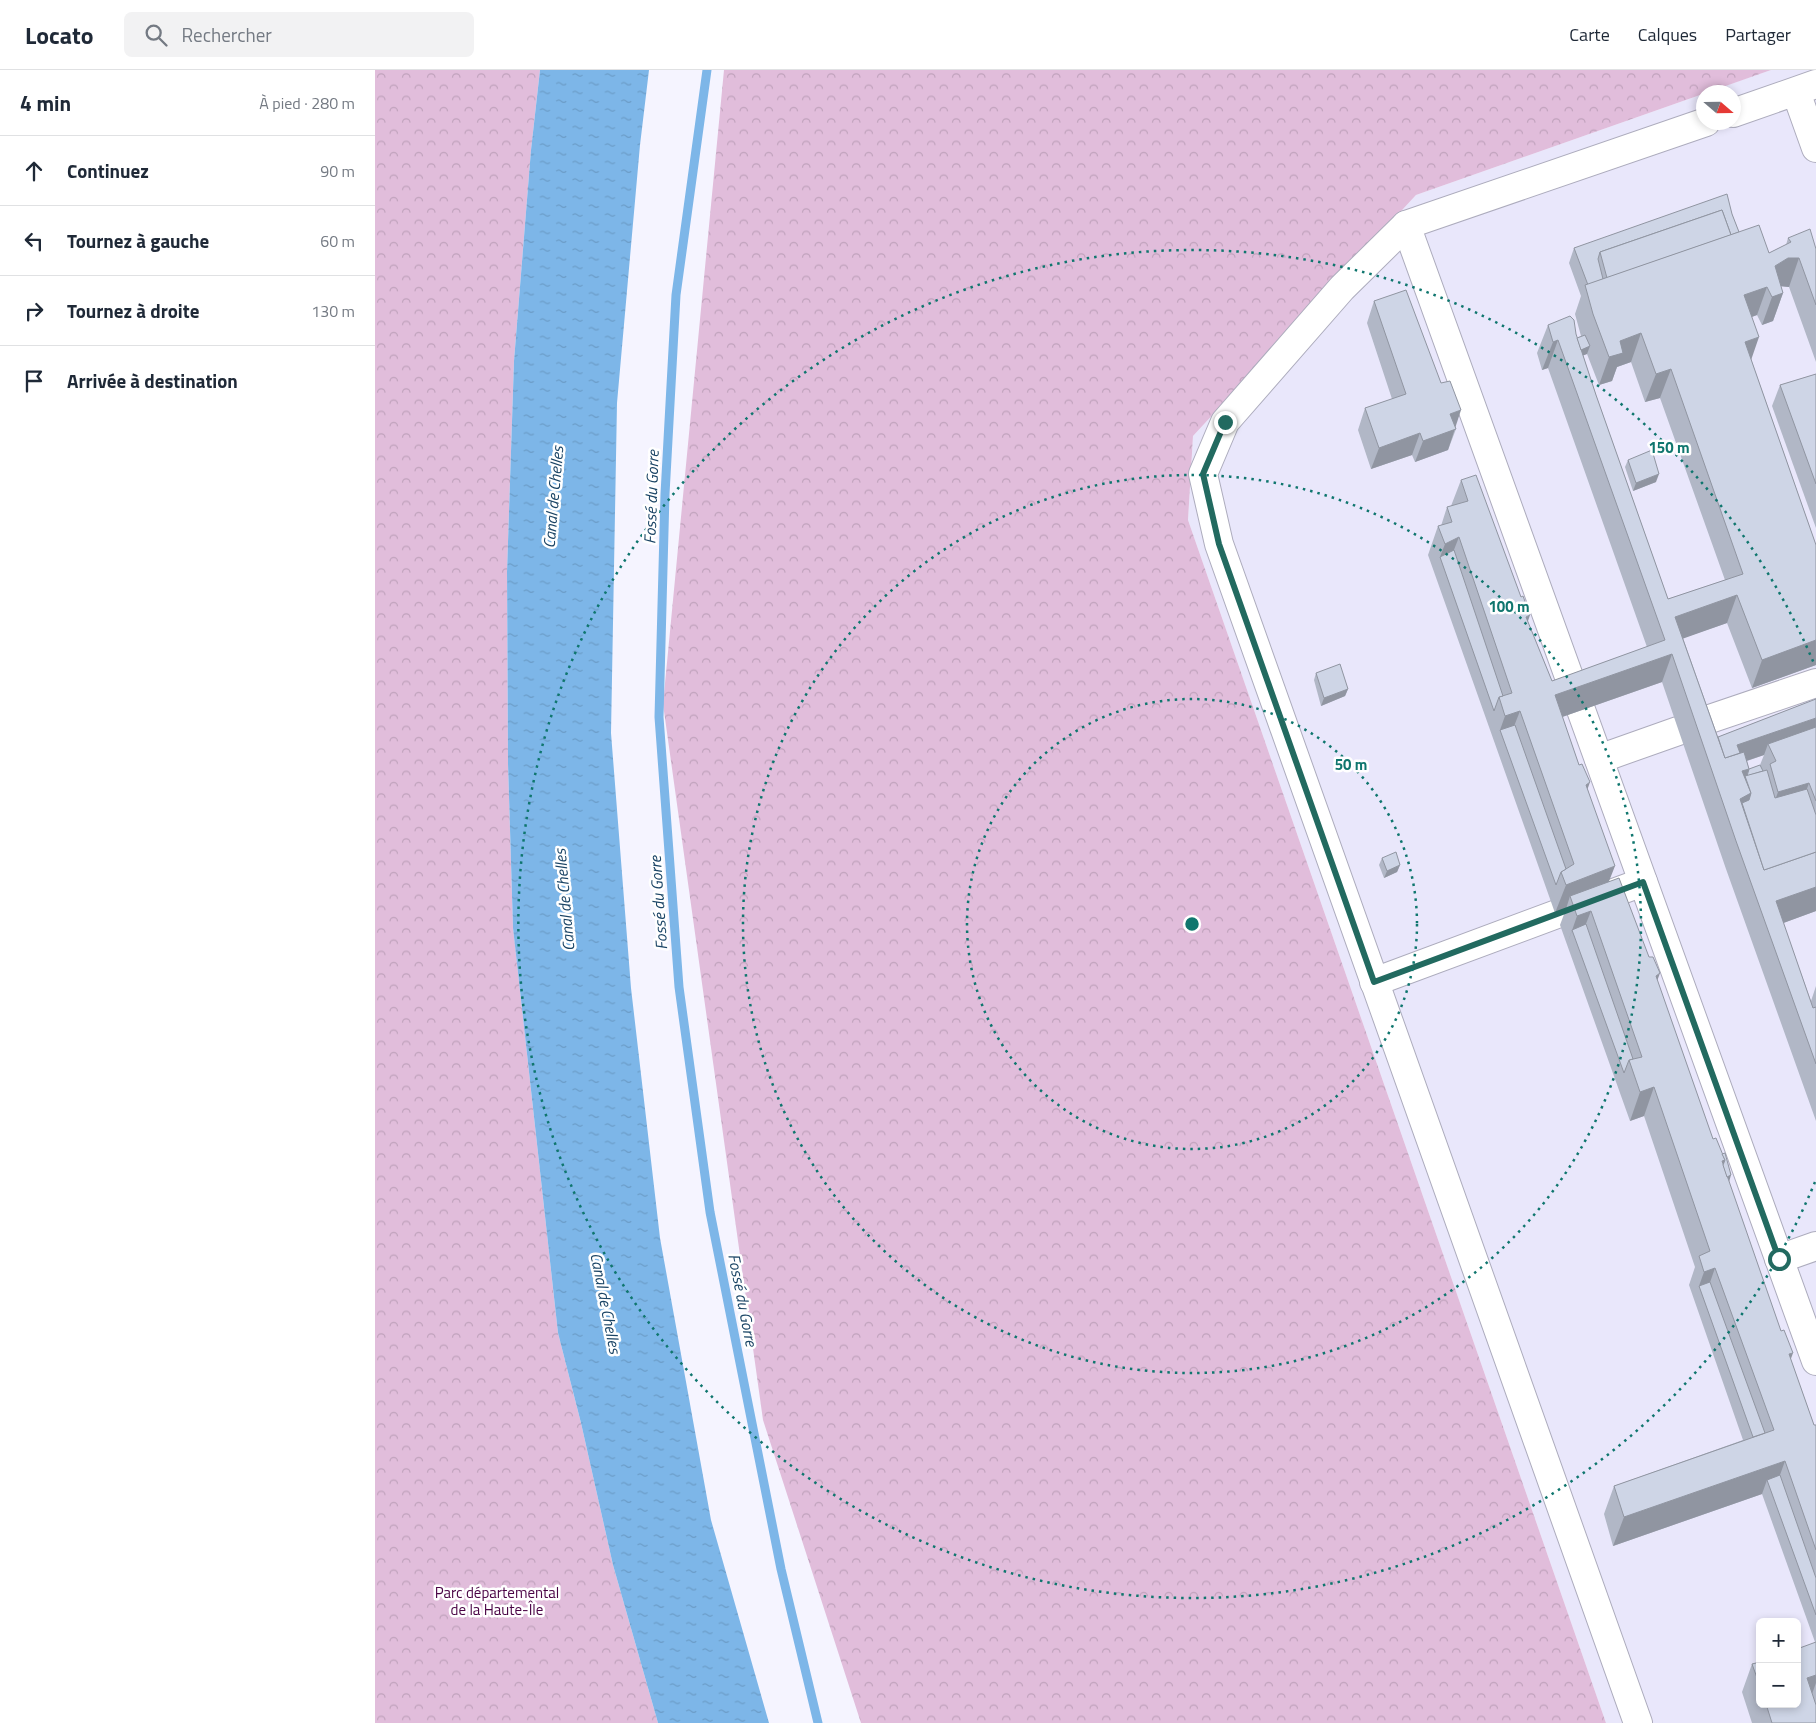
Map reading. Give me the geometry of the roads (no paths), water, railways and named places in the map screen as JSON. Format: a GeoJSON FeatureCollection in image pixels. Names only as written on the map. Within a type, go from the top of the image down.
{"type":"FeatureCollection","features":[{"type":"Feature","properties":{"kind":"lane"},"geometry":{"type":"LineString","coordinates":[[1741,110],[1806,88],[1816,148]]}},
{"type":"Feature","properties":{"kind":"lane"},"geometry":{"type":"LineString","coordinates":[[1637,1723],[1219,544],[1203,474],[1225,422],[1342,288],[1406,224],[1696,125]]}},
{"type":"Feature","properties":{"kind":"lane"},"geometry":{"type":"LineString","coordinates":[[1406,224],[1816,1361]]}},
{"type":"Feature","properties":{"kind":"lane"},"geometry":{"type":"LineString","coordinates":[[1599,759],[1816,683]]}},
{"type":"Feature","properties":{"kind":"lane"},"geometry":{"type":"LineString","coordinates":[[1374,982],[1643,882]]}},
{"type":"Feature","properties":{"kind":"lane"},"geometry":{"type":"LineString","coordinates":[[1779,1259],[1816,1246]]}},
{"type":"Feature","properties":{"kind":"water","name":"Canal de Chelles"},"geometry":{"type":"Polygon","coordinates":[[[540,70],[649,70],[640,145],[617,403],[611,733],[631,988],[660,1238],[711,1520],[769,1723],[658,1723],[613,1565],[581,1423],[558,1333],[513,928],[508,764],[507,572],[514,361],[531,150],[540,70]]]}},
{"type":"Feature","properties":{"kind":"waterway","name":"Fossé du Gorre"},"geometry":{"type":"LineString","coordinates":[[707,70],[676,295],[665,494],[659,717],[679,987],[710,1212],[781,1569],[818,1723]]}},
{"type":"Feature","properties":{"kind":"park label","name":"Parc départemental de la Haute-Île"},"geometry":{"type":"Point","coordinates":[497,1600]}}]}
